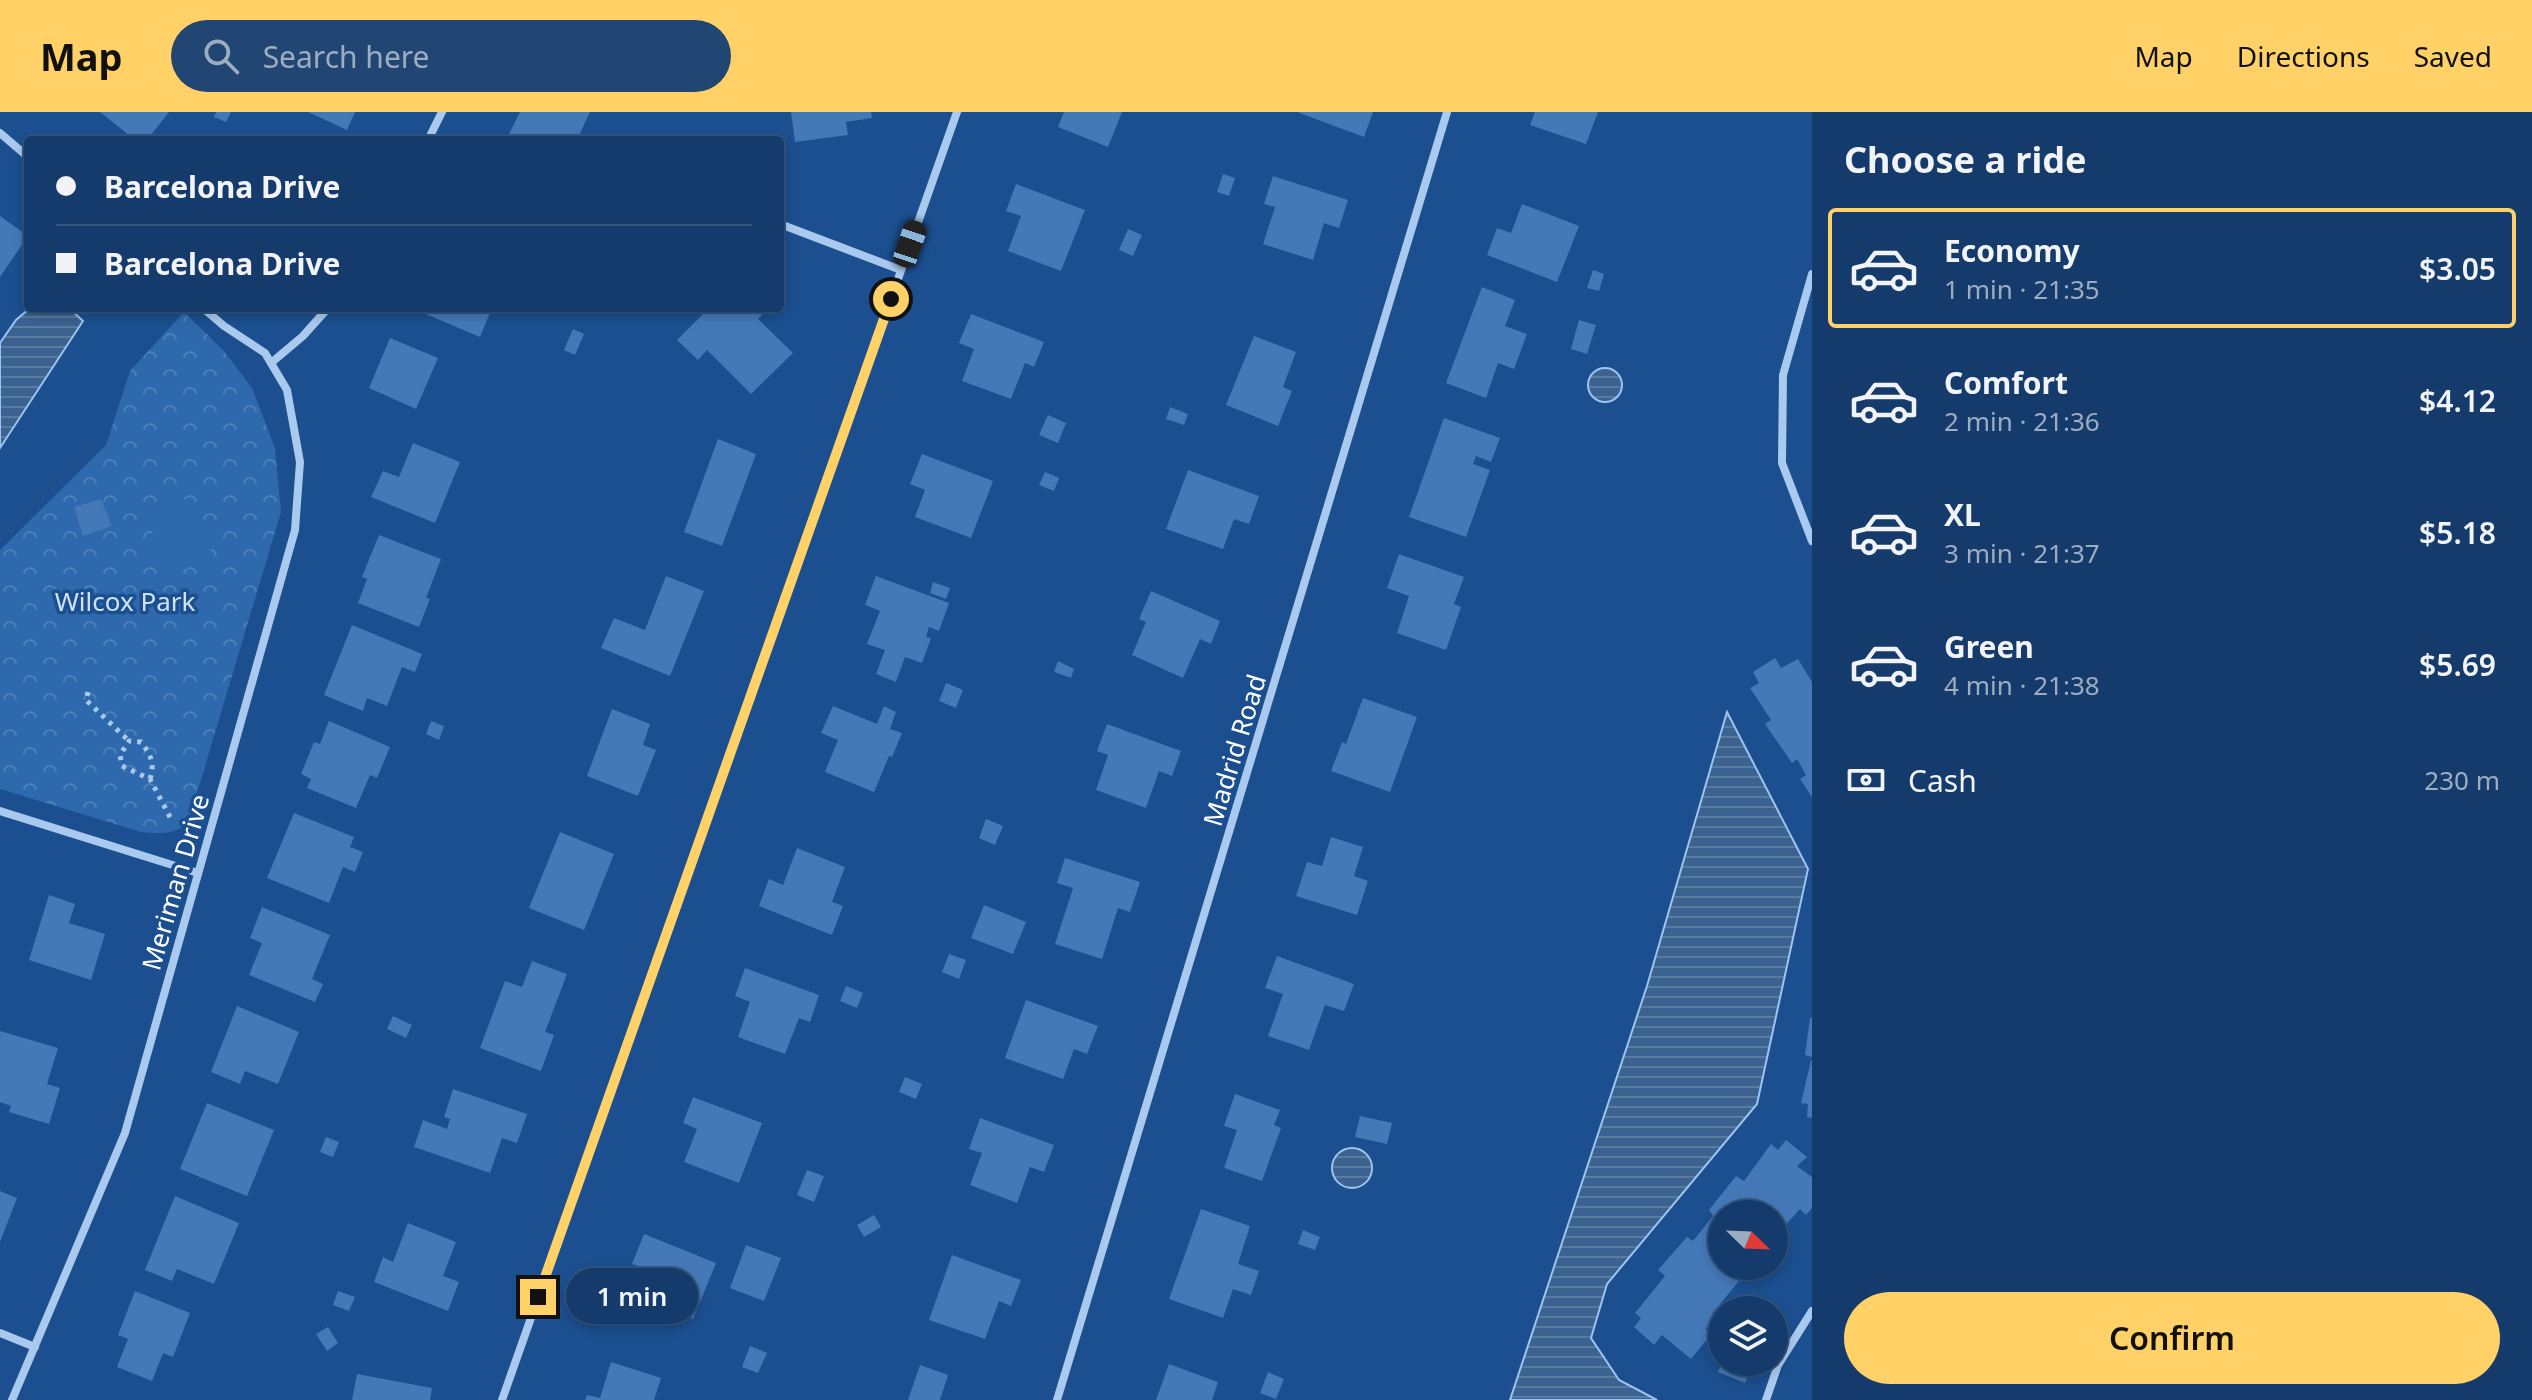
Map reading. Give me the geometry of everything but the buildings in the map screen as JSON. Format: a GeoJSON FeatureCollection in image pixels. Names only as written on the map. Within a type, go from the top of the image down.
{"type":"FeatureCollection","features":[{"type":"Feature","properties":{"kind":"street"},"geometry":{"type":"LineString","coordinates":[[430,136],[442,112]]}},
{"type":"Feature","properties":{"kind":"street"},"geometry":{"type":"LineString","coordinates":[[502,1400],[957,112]]}},
{"type":"Feature","properties":{"kind":"street","name":"Madrid Road"},"geometry":{"type":"LineString","coordinates":[[1057,1400],[1447,112]]}},
{"type":"Feature","properties":{"kind":"street"},"geometry":{"type":"LineString","coordinates":[[0,133],[24,154]]}},
{"type":"Feature","properties":{"kind":"street"},"geometry":{"type":"LineString","coordinates":[[784,226],[901,270]]}},
{"type":"Feature","properties":{"kind":"street"},"geometry":{"type":"LineString","coordinates":[[1812,274],[1783,375],[1782,463],[1812,541]]}},
{"type":"Feature","properties":{"kind":"street","name":"Meriman Drive"},"geometry":{"type":"LineString","coordinates":[[12,1400],[125,1133],[295,530],[300,462],[287,390],[265,353],[208,312]]}},
{"type":"Feature","properties":{"kind":"street"},"geometry":{"type":"LineString","coordinates":[[271,363],[303,336],[324,312]]}},
{"type":"Feature","properties":{"kind":"street"},"geometry":{"type":"LineString","coordinates":[[0,811],[198,873]]}},
{"type":"Feature","properties":{"kind":"street"},"geometry":{"type":"LineString","coordinates":[[1766,1400],[1778,1365],[1812,1311]]}},
{"type":"Feature","properties":{"kind":"street"},"geometry":{"type":"LineString","coordinates":[[0,1333],[35,1347]]}},
{"type":"Feature","properties":{"kind":"path"},"geometry":{"type":"LineString","coordinates":[[88,692],[86,700],[96,712],[129,741],[141,742],[149,752],[154,767],[150,779]]}},
{"type":"Feature","properties":{"kind":"path"},"geometry":{"type":"LineString","coordinates":[[129,741],[120,755],[122,766],[150,779],[171,819]]}},
{"type":"Feature","properties":{"kind":"green space","name":"Wilcox Park"},"geometry":{"type":"Polygon","coordinates":[[[184,312],[224,351],[252,388],[275,448],[281,512],[188,823],[171,832],[154,833],[141,832],[0,789],[0,550],[106,445],[130,371],[184,312]]]}},
{"type":"Feature","properties":{"kind":"green space"},"geometry":{"type":"Polygon","coordinates":[[[188,498],[213,556],[173,575],[145,518],[188,498]]]}},
{"type":"Feature","properties":{"kind":"shaded area"},"geometry":{"type":"Polygon","coordinates":[[[25,312],[73,312],[83,321],[0,448],[0,343],[25,312]]]}},
{"type":"Feature","properties":{"kind":"shaded area"},"geometry":{"type":"Polygon","coordinates":[[[1605,368],[1617,373],[1622,385],[1617,397],[1605,402],[1593,397],[1588,385],[1593,373],[1605,368]]]}},
{"type":"Feature","properties":{"kind":"shaded area"},"geometry":{"type":"Polygon","coordinates":[[[1727,712],[1808,869],[1757,1104],[1607,1284],[1591,1338],[1619,1380],[1657,1400],[1510,1400],[1647,986],[1727,712]]]}},
{"type":"Feature","properties":{"kind":"shaded area"},"geometry":{"type":"Polygon","coordinates":[[[1352,1148],[1366,1154],[1372,1168],[1366,1182],[1352,1188],[1338,1182],[1332,1168],[1338,1154],[1352,1148]]]}},
{"type":"Feature","properties":{"kind":"route"},"geometry":{"type":"LineString","coordinates":[[538,1297],[891,299]]}}]}
